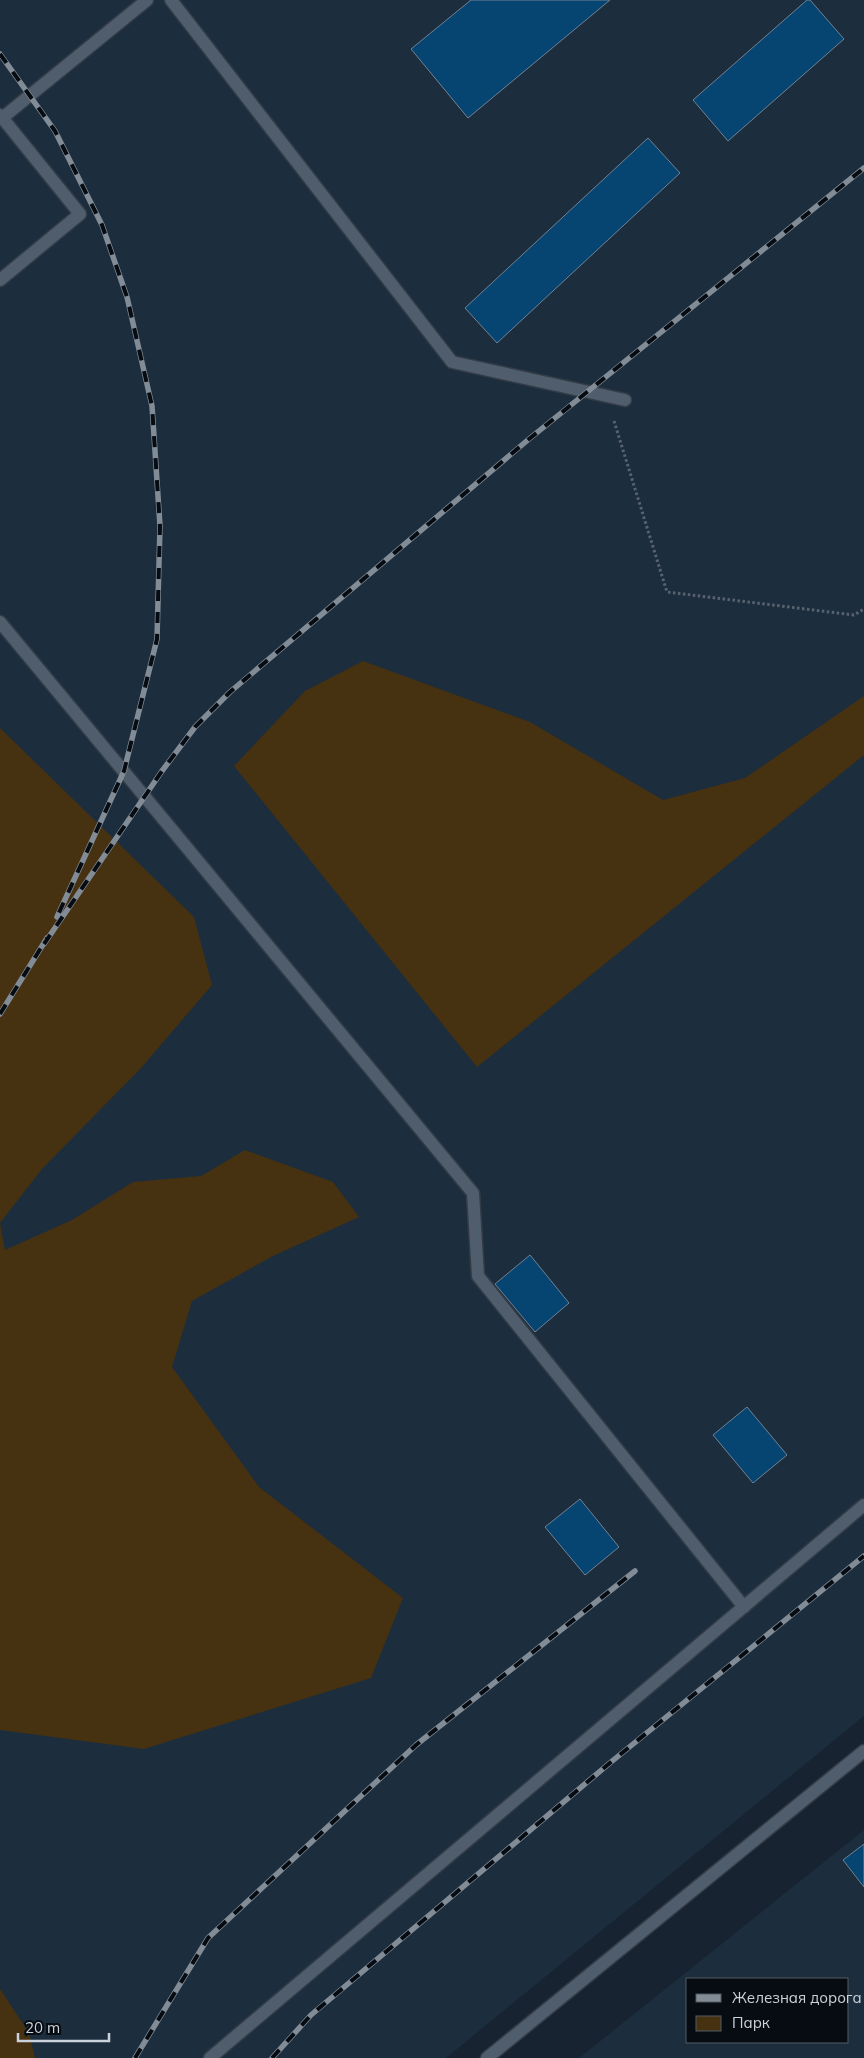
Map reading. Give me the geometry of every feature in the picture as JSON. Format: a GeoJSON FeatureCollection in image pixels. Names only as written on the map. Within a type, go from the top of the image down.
{"type":"FeatureCollection","features":[{"type":"Feature","properties":{"kind":"lane"},"geometry":{"type":"LineString","coordinates":[[0,280],[80,214],[1,117],[147,0]]}},
{"type":"Feature","properties":{"kind":"lane"},"geometry":{"type":"LineString","coordinates":[[171,0],[452,362],[625,400]]}},
{"type":"Feature","properties":{"kind":"lane"},"geometry":{"type":"LineString","coordinates":[[0,622],[473,1193],[478,1276],[744,1607]]}},
{"type":"Feature","properties":{"kind":"lane"},"geometry":{"type":"LineString","coordinates":[[210,2058],[864,1505]]}},
{"type":"Feature","properties":{"kind":"lane"},"geometry":{"type":"LineString","coordinates":[[487,2058],[864,1750]]}},
{"type":"Feature","properties":{"kind":"path"},"geometry":{"type":"LineString","coordinates":[[606,396],[667,592],[854,615],[864,609]]}},
{"type":"Feature","properties":{"kind":"shaded area"},"geometry":{"type":"Polygon","coordinates":[[[0,0],[864,0],[864,1716],[446,2058],[0,2058],[0,0]]]}},
{"type":"Feature","properties":{"kind":"shaded area"},"geometry":{"type":"Polygon","coordinates":[[[864,1830],[864,2058],[579,2058],[864,1830]]]}},
{"type":"Feature","properties":{"kind":"green space"},"geometry":{"type":"Polygon","coordinates":[[[363,661],[530,722],[663,800],[745,778],[864,696],[864,755],[477,1067],[234,766],[305,691],[363,661]]]}},
{"type":"Feature","properties":{"kind":"green space"},"geometry":{"type":"Polygon","coordinates":[[[0,728],[194,917],[212,985],[141,1068],[42,1169],[0,1223],[0,728]]]}},
{"type":"Feature","properties":{"kind":"green space"},"geometry":{"type":"Polygon","coordinates":[[[245,1150],[333,1182],[359,1217],[273,1256],[192,1301],[172,1367],[259,1487],[403,1598],[371,1678],[144,1749],[0,1730],[0,1223],[5,1250],[72,1220],[133,1182],[201,1176],[245,1150]]]}},
{"type":"Feature","properties":{"kind":"green space"},"geometry":{"type":"Polygon","coordinates":[[[0,1989],[29,2033],[35,2058],[0,2058],[0,1989]]]}},
{"type":"Feature","properties":{"kind":"building"},"geometry":{"type":"Polygon","coordinates":[[[471,0],[610,0],[468,118],[411,49],[471,0]]]}},
{"type":"Feature","properties":{"kind":"building"},"geometry":{"type":"Polygon","coordinates":[[[807,0],[810,0],[844,39],[728,141],[693,100],[807,0]]]}},
{"type":"Feature","properties":{"kind":"building"},"geometry":{"type":"Polygon","coordinates":[[[648,138],[680,173],[497,343],[465,308],[648,138]]]}},
{"type":"Feature","properties":{"kind":"building"},"geometry":{"type":"Polygon","coordinates":[[[530,1255],[569,1303],[535,1332],[495,1284],[530,1255]]]}},
{"type":"Feature","properties":{"kind":"building"},"geometry":{"type":"Polygon","coordinates":[[[747,1407],[787,1455],[753,1483],[713,1435],[747,1407]]]}},
{"type":"Feature","properties":{"kind":"building"},"geometry":{"type":"Polygon","coordinates":[[[580,1499],[619,1547],[585,1575],[545,1527],[580,1499]]]}},
{"type":"Feature","properties":{"kind":"building"},"geometry":{"type":"Polygon","coordinates":[[[864,1844],[864,1887],[843,1860],[864,1844]]]}},
{"type":"Feature","properties":{"kind":"railway"},"geometry":{"type":"LineString","coordinates":[[0,54],[55,131],[102,225],[127,297],[152,406],[160,526],[157,639],[124,771],[57,917]]}},
{"type":"Feature","properties":{"kind":"railway"},"geometry":{"type":"LineString","coordinates":[[44,944],[162,771],[195,727],[230,692],[529,439],[864,168]]}},
{"type":"Feature","properties":{"kind":"railway"},"geometry":{"type":"LineString","coordinates":[[0,1014],[47,938]]}},
{"type":"Feature","properties":{"kind":"railway"},"geometry":{"type":"LineString","coordinates":[[272,2058],[311,2015],[611,1762],[864,1556]]}},
{"type":"Feature","properties":{"kind":"railway"},"geometry":{"type":"LineString","coordinates":[[135,2058],[208,1938],[416,1745],[635,1571]]}}]}
